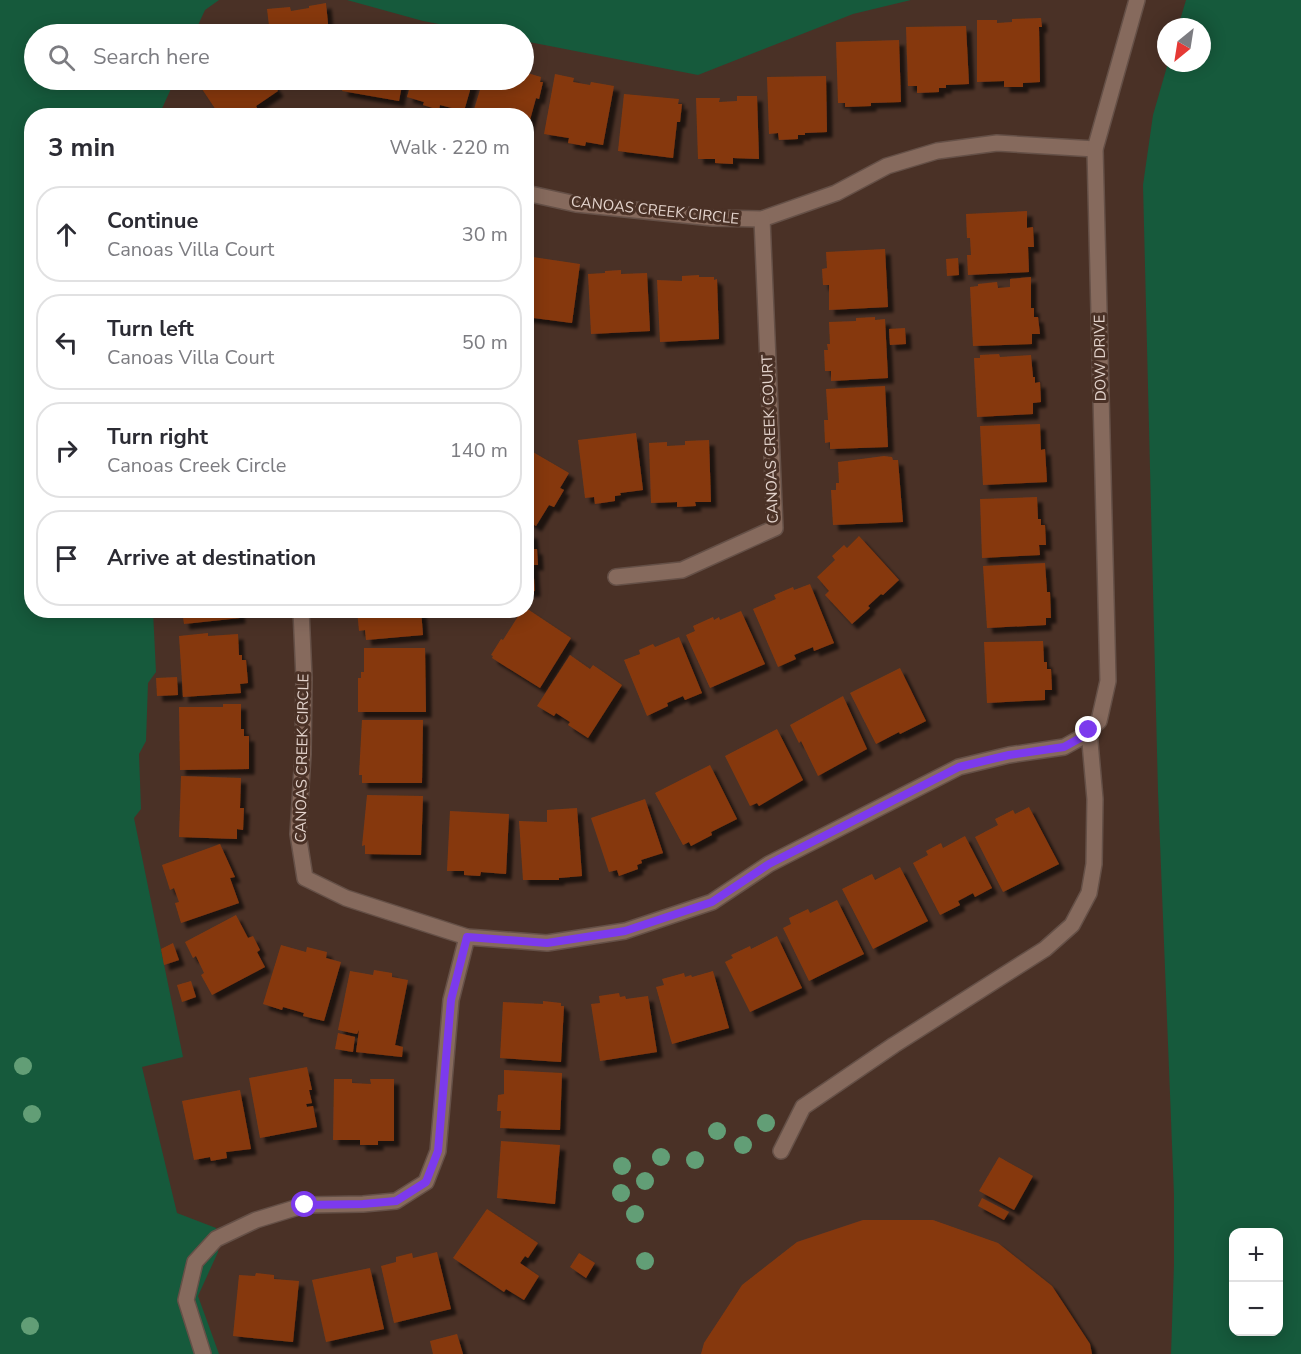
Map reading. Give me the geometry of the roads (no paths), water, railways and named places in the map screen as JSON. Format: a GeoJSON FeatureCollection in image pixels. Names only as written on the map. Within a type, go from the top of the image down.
{"type":"FeatureCollection","features":[{"type":"Feature","properties":{"kind":"street","name":"DOW DRIVE"},"geometry":{"type":"LineString","coordinates":[[781,1152],[803,1107],[894,1045],[1045,949],[1072,925],[1089,893],[1094,864],[1094,726],[1108,681],[1095,149],[1137,0]]}},
{"type":"Feature","properties":{"kind":"street","name":"CANOAS CREEK CIRCLE"},"geometry":{"type":"LineString","coordinates":[[534,195],[576,204],[713,218],[762,219],[836,193],[887,166],[937,151],[997,143],[1095,149]]}},
{"type":"Feature","properties":{"kind":"street","name":"CANOAS CREEK COURT"},"geometry":{"type":"LineString","coordinates":[[616,577],[682,570],[775,528],[762,219]]}},
{"type":"Feature","properties":{"kind":"street","name":"CANOAS CREEK CIRCLE"},"geometry":{"type":"LineString","coordinates":[[301,618],[304,678],[303,743],[298,834],[305,878],[346,898],[467,937],[547,943],[625,931],[712,902],[769,864],[959,767],[1009,755],[1064,747],[1082,737],[1094,726]]}},
{"type":"Feature","properties":{"kind":"street"},"geometry":{"type":"LineString","coordinates":[[203,1354],[186,1300],[195,1262],[216,1239],[256,1220],[305,1205],[396,1201],[426,1182],[438,1151],[451,1000],[467,937]]}}]}
